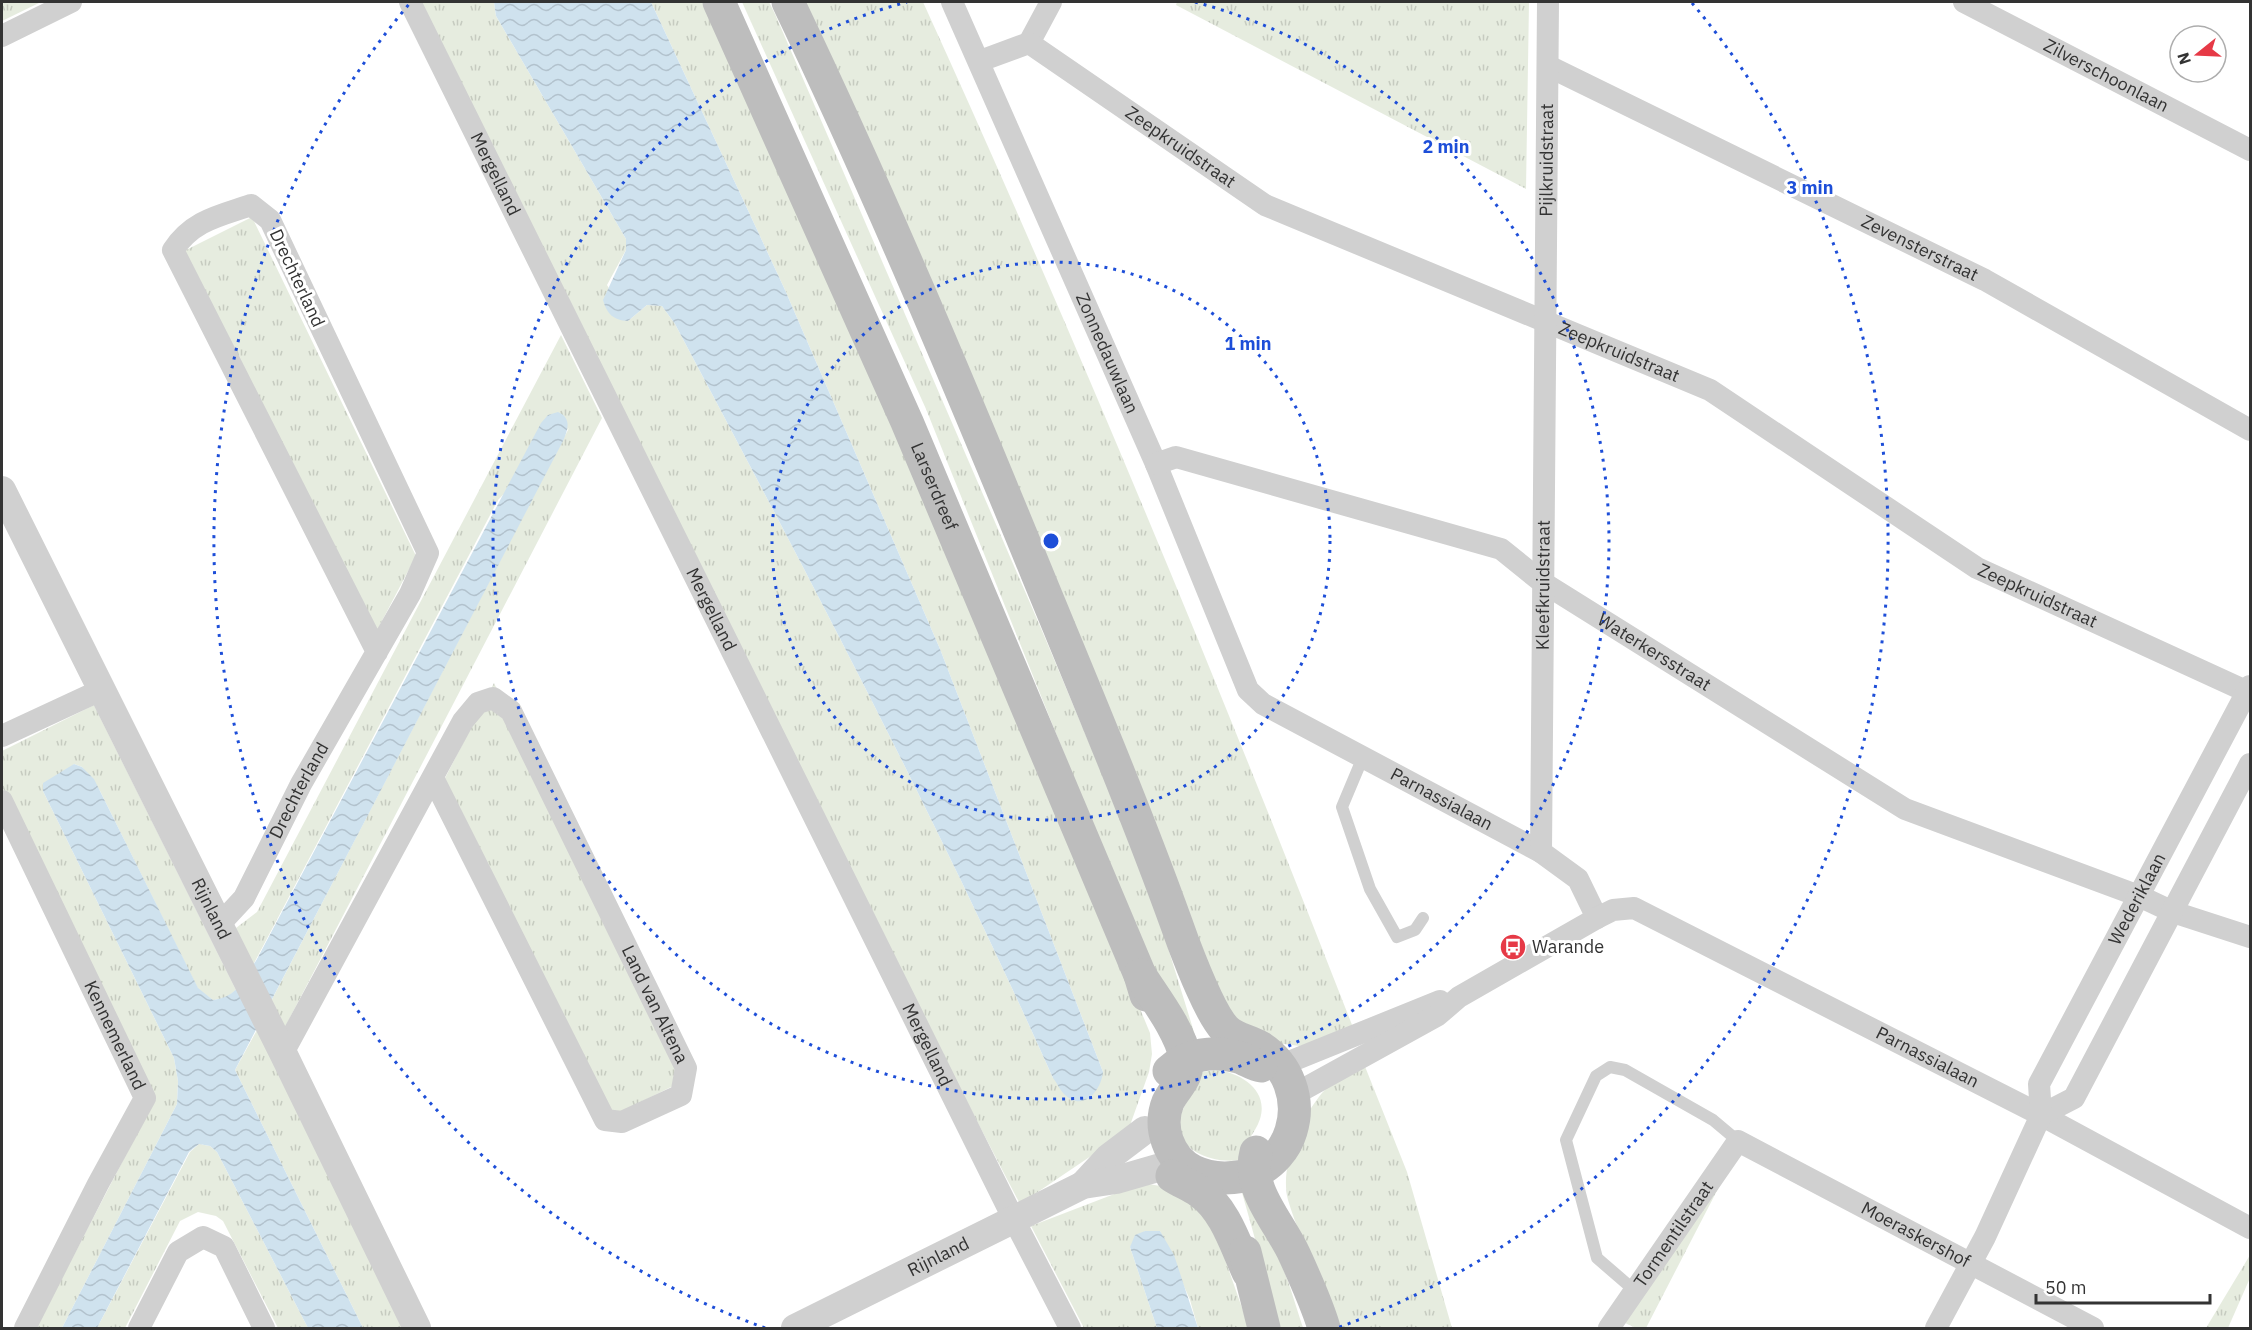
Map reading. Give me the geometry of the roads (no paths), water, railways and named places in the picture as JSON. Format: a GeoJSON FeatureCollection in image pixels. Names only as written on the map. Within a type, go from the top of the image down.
{"type":"FeatureCollection","features":[{"type":"Feature","properties":{"kind":"main road","name":"Larserdreef"},"geometry":{"type":"LineString","coordinates":[[719,2],[907,422],[1140,975],[1167,1062],[1177,1065]]}},
{"type":"Feature","properties":{"kind":"main road"},"geometry":{"type":"LineString","coordinates":[[788,2],[838,108],[973,415],[1151,851],[1191,963],[1218,1020],[1228,1032],[1232,1046]]}},
{"type":"Feature","properties":{"kind":"main road"},"geometry":{"type":"LineString","coordinates":[[1264,1329],[1248,1272],[1236,1205],[1227,1188],[1188,1174],[1145,1130],[1147,1108],[1152,1095],[1177,1065],[1232,1046],[1260,1048],[1268,1065],[1277,1111],[1268,1135],[1256,1152],[1263,1167],[1268,1209],[1294,1253],[1324,1329]]}},
{"type":"Feature","properties":{"kind":"main road"},"geometry":{"type":"LineString","coordinates":[[1177,1065],[1183,1082],[1170,1098],[1164,1118],[1166,1138],[1188,1174]]}},
{"type":"Feature","properties":{"kind":"main road"},"geometry":{"type":"LineString","coordinates":[[1188,1174],[1235,1177],[1263,1167],[1281,1151],[1290,1133],[1294,1099],[1289,1080],[1268,1065]]}},
{"type":"Feature","properties":{"kind":"street"},"geometry":{"type":"LineString","coordinates":[[2,36],[71,2]]}},
{"type":"Feature","properties":{"kind":"street","name":"Mergelland"},"geometry":{"type":"LineString","coordinates":[[410,2],[1070,1329]]}},
{"type":"Feature","properties":{"kind":"street","name":"Zonnedauwlaan"},"geometry":{"type":"LineString","coordinates":[[952,2],[1156,464],[1248,690],[1263,704]]}},
{"type":"Feature","properties":{"kind":"street"},"geometry":{"type":"LineString","coordinates":[[980,61],[1029,43],[1051,2]]}},
{"type":"Feature","properties":{"kind":"street","name":"Pijlkruidstraat"},"geometry":{"type":"LineString","coordinates":[[1544,320],[1548,2]]}},
{"type":"Feature","properties":{"kind":"street","name":"Zilverschoonlaan"},"geometry":{"type":"LineString","coordinates":[[1964,2],[2250,150]]}},
{"type":"Feature","properties":{"kind":"street","name":"Zeepkruidstraat"},"geometry":{"type":"LineString","coordinates":[[1029,43],[1265,205],[1710,390],[1977,568],[2250,690]]}},
{"type":"Feature","properties":{"kind":"street","name":"Zevensterstraat"},"geometry":{"type":"LineString","coordinates":[[1548,66],[1985,280],[2250,430]]}},
{"type":"Feature","properties":{"kind":"street","name":"Drechterland"},"geometry":{"type":"LineString","coordinates":[[218,926],[244,898],[301,784],[377,652],[410,594],[428,553],[270,220],[251,205],[211,219],[185,232],[173,250],[377,652]]}},
{"type":"Feature","properties":{"kind":"street","name":"Kleefkruidstraat"},"geometry":{"type":"LineString","coordinates":[[1540,852],[1544,320]]}},
{"type":"Feature","properties":{"kind":"street","name":"Waterkersstraat"},"geometry":{"type":"LineString","coordinates":[[1156,464],[1176,457],[1501,549],[1542,582],[1905,809],[2139,896],[2173,912],[2250,937]]}},
{"type":"Feature","properties":{"kind":"street","name":"Rijnland"},"geometry":{"type":"LineString","coordinates":[[2,490],[283,1053],[417,1329]]}},
{"type":"Feature","properties":{"kind":"street"},"geometry":{"type":"LineString","coordinates":[[2,736],[101,690]]}},
{"type":"Feature","properties":{"kind":"street","name":"Wederiklaan"},"geometry":{"type":"LineString","coordinates":[[1935,1329],[1970,1264],[2041,1115],[2039,1084],[2250,690]]}},
{"type":"Feature","properties":{"kind":"street","name":"Land van Altena"},"geometry":{"type":"LineString","coordinates":[[283,1053],[463,721],[478,703],[493,698],[511,711],[686,1068],[681,1095],[622,1122],[605,1120],[433,778]]}},
{"type":"Feature","properties":{"kind":"street","name":"Parnassialaan"},"geometry":{"type":"LineString","coordinates":[[1263,704],[1540,852],[1578,879],[1597,918]]}},
{"type":"Feature","properties":{"kind":"street","name":"Wederiklaan"},"geometry":{"type":"LineString","coordinates":[[2041,1115],[2074,1098],[2250,764]]}},
{"type":"Feature","properties":{"kind":"street","name":"Kennemerland"},"geometry":{"type":"LineString","coordinates":[[2,801],[145,1098],[24,1329]]}},
{"type":"Feature","properties":{"kind":"street","name":"Parnassialaan"},"geometry":{"type":"LineString","coordinates":[[1294,1099],[1304,1089],[1438,1015],[1459,997],[1597,918],[1613,910],[1634,908],[2041,1115],[2250,1228]]}},
{"type":"Feature","properties":{"kind":"street","name":"Parnassialaan"},"geometry":{"type":"LineString","coordinates":[[1268,1065],[1289,1062],[1431,1004],[1459,997]]}},
{"type":"Feature","properties":{"kind":"street","name":"Rijnland"},"geometry":{"type":"LineString","coordinates":[[1083,1185],[1108,1158],[1145,1130]]}},
{"type":"Feature","properties":{"kind":"street","name":"Moeraskershof"},"geometry":{"type":"LineString","coordinates":[[1738,1141],[2092,1329]]}},
{"type":"Feature","properties":{"kind":"street","name":"Tormentilstraat"},"geometry":{"type":"LineString","coordinates":[[1609,1329],[1738,1141]]}},
{"type":"Feature","properties":{"kind":"street","name":"Rijnland"},"geometry":{"type":"LineString","coordinates":[[795,1329],[1083,1185],[1188,1174]]}},
{"type":"Feature","properties":{"kind":"street"},"geometry":{"type":"LineString","coordinates":[[139,1329],[178,1252],[202,1237],[224,1247],[264,1329]]}},
{"type":"Feature","properties":{"kind":"lane"},"geometry":{"type":"LineString","coordinates":[[1364,757],[1342,807],[1370,889],[1398,937],[1415,930],[1423,918]]}},
{"type":"Feature","properties":{"kind":"lane"},"geometry":{"type":"LineString","coordinates":[[1635,1290],[1597,1258],[1566,1140],[1596,1076],[1610,1067],[1624,1070],[1713,1120],[1738,1141]]}},
{"type":"Feature","properties":{"kind":"water"},"geometry":{"type":"Polygon","coordinates":[[[494,2],[651,2],[785,290],[940,649],[1103,1072],[1099,1086],[1090,1097],[1078,1101],[1071,1099],[1053,1078],[918,792],[675,324],[662,306],[647,305],[628,321],[615,318],[606,309],[603,300],[626,250],[626,239],[496,16],[494,2]]]}},
{"type":"Feature","properties":{"kind":"water"},"geometry":{"type":"Polygon","coordinates":[[[558,412],[567,421],[563,441],[235,1070],[363,1328],[308,1328],[217,1152],[210,1146],[199,1144],[189,1152],[97,1328],[62,1328],[177,1104],[178,1081],[174,1058],[43,791],[43,783],[74,764],[82,767],[94,779],[198,988],[213,1000],[229,995],[240,986],[257,959],[541,423],[548,415],[558,412]]]}},
{"type":"Feature","properties":{"kind":"water"},"geometry":{"type":"Polygon","coordinates":[[[1145,1231],[1160,1231],[1174,1255],[1198,1328],[1157,1328],[1130,1247],[1135,1235],[1145,1231]]]}},
{"type":"Feature","properties":{"kind":"place","name":"Warande"},"geometry":{"type":"Point","coordinates":[1513,947]}}]}
